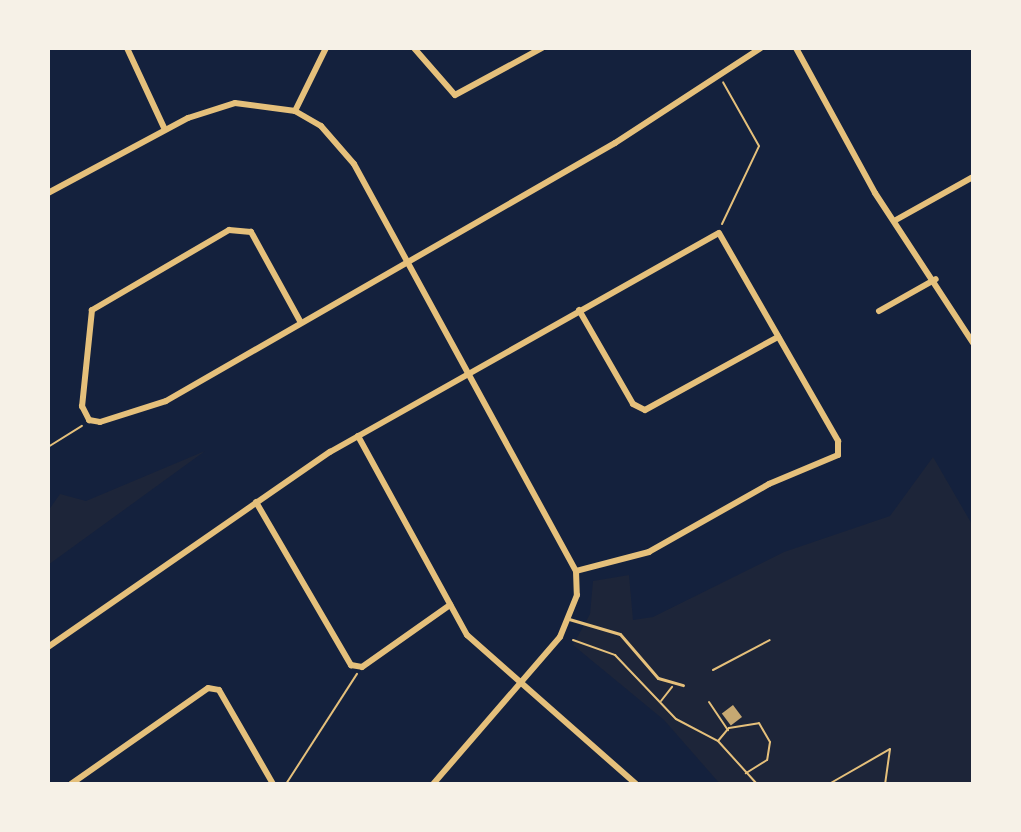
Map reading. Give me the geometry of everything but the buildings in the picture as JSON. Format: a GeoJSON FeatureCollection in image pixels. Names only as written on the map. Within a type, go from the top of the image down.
{"type":"FeatureCollection","features":[{"type":"Feature","properties":{"kind":"street"},"geometry":{"type":"LineString","coordinates":[[127,48],[165,130]]}},
{"type":"Feature","properties":{"kind":"street"},"geometry":{"type":"LineString","coordinates":[[295,111],[326,48]]}},
{"type":"Feature","properties":{"kind":"street"},"geometry":{"type":"LineString","coordinates":[[414,48],[455,95],[542,48]]}},
{"type":"Feature","properties":{"kind":"street"},"geometry":{"type":"LineString","coordinates":[[300,321],[251,232],[229,230],[92,310],[82,406],[89,420],[111,421],[166,401],[407,259],[615,143],[718,72],[761,48]]}},
{"type":"Feature","properties":{"kind":"street"},"geometry":{"type":"LineString","coordinates":[[796,48],[894,221],[936,279],[973,343]]}},
{"type":"Feature","properties":{"kind":"street"},"geometry":{"type":"LineString","coordinates":[[48,193],[165,130],[235,103],[295,111],[338,142],[407,259],[576,571],[569,619],[433,784]]}},
{"type":"Feature","properties":{"kind":"street"},"geometry":{"type":"LineString","coordinates":[[894,221],[973,177]]}},
{"type":"Feature","properties":{"kind":"street"},"geometry":{"type":"LineString","coordinates":[[48,647],[256,502],[358,436],[719,233],[838,441],[831,464],[769,484],[633,559],[576,571]]}},
{"type":"Feature","properties":{"kind":"street"},"geometry":{"type":"LineString","coordinates":[[879,311],[936,279]]}},
{"type":"Feature","properties":{"kind":"street"},"geometry":{"type":"LineString","coordinates":[[579,310],[633,404],[645,410],[778,337]]}},
{"type":"Feature","properties":{"kind":"street"},"geometry":{"type":"LineString","coordinates":[[358,436],[467,635],[636,784]]}},
{"type":"Feature","properties":{"kind":"street"},"geometry":{"type":"LineString","coordinates":[[256,502],[341,655],[362,667],[450,605]]}},
{"type":"Feature","properties":{"kind":"street"},"geometry":{"type":"LineString","coordinates":[[71,784],[208,688],[219,690],[272,784]]}},
{"type":"Feature","properties":{"kind":"lane"},"geometry":{"type":"LineString","coordinates":[[569,619],[620,634],[658,678],[683,685]]}},
{"type":"Feature","properties":{"kind":"path"},"geometry":{"type":"LineString","coordinates":[[718,72],[759,146],[719,233]]}},
{"type":"Feature","properties":{"kind":"path"},"geometry":{"type":"LineString","coordinates":[[48,447],[89,420]]}},
{"type":"Feature","properties":{"kind":"path"},"geometry":{"type":"LineString","coordinates":[[573,640],[615,655],[661,702],[718,741],[757,784]]}},
{"type":"Feature","properties":{"kind":"path"},"geometry":{"type":"LineString","coordinates":[[713,670],[770,640]]}},
{"type":"Feature","properties":{"kind":"path"},"geometry":{"type":"LineString","coordinates":[[286,784],[362,667]]}},
{"type":"Feature","properties":{"kind":"path"},"geometry":{"type":"LineString","coordinates":[[661,702],[676,683]]}},
{"type":"Feature","properties":{"kind":"path"},"geometry":{"type":"LineString","coordinates":[[709,702],[728,730]]}},
{"type":"Feature","properties":{"kind":"path"},"geometry":{"type":"LineString","coordinates":[[718,741],[728,730],[759,723],[770,742],[767,760],[745,773]]}},
{"type":"Feature","properties":{"kind":"path"},"geometry":{"type":"LineString","coordinates":[[829,784],[890,749],[885,784]]}},
{"type":"Feature","properties":{"kind":"shaded area"},"geometry":{"type":"Polygon","coordinates":[[[205,451],[48,565],[48,511],[60,494],[86,501],[205,451]]]}},
{"type":"Feature","properties":{"kind":"shaded area"},"geometry":{"type":"Polygon","coordinates":[[[933,457],[973,526],[973,784],[720,784],[664,720],[573,645],[590,614],[593,581],[629,575],[633,620],[653,617],[784,552],[890,516],[933,457]]]}}]}
